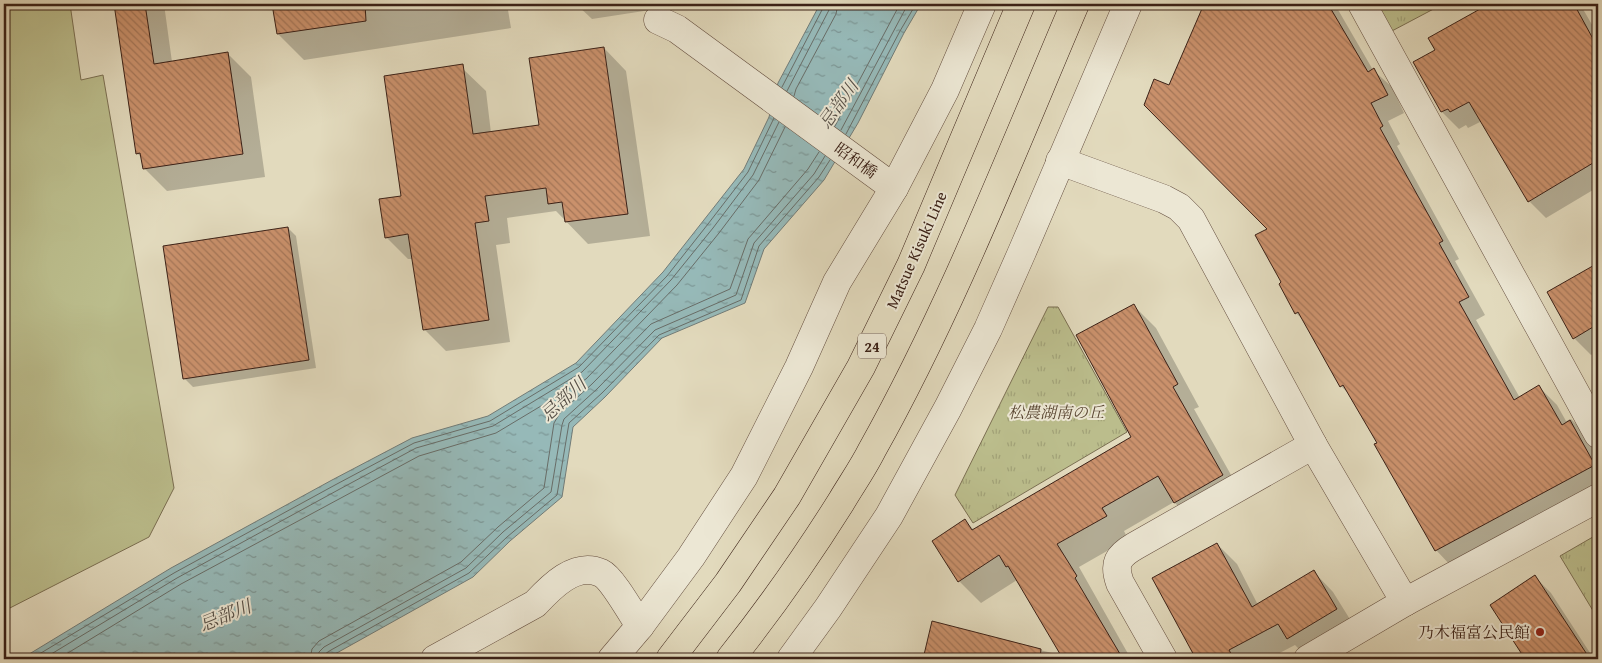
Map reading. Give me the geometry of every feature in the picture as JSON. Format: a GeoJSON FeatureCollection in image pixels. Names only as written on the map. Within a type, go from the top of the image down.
{"type":"FeatureCollection","features":[{"type":"Feature","properties":{"kind":"main road","name":"Matsue Kisuki Line"},"geometry":{"type":"LineString","coordinates":[[670,659],[728,583],[787,496],[861,367],[911,265],[1021,4]]}},
{"type":"Feature","properties":{"kind":"main road"},"geometry":{"type":"LineString","coordinates":[[730,659],[768,612],[821,533],[872,451],[924,350],[970,250],[1075,4]]}},
{"type":"Feature","properties":{"kind":"street"},"geometry":{"type":"LineString","coordinates":[[612,659],[640,626],[690,558],[744,476],[800,366],[837,282],[944,90],[982,4]]}},
{"type":"Feature","properties":{"kind":"street"},"geometry":{"type":"LineString","coordinates":[[791,659],[828,608],[889,516],[948,408],[988,329],[1128,4]]}},
{"type":"Feature","properties":{"kind":"street"},"geometry":{"type":"LineString","coordinates":[[1362,4],[1598,434]]}},
{"type":"Feature","properties":{"kind":"street","name":"昭和橋"},"geometry":{"type":"LineString","coordinates":[[658,20],[677,29],[732,68],[890,185]]}},
{"type":"Feature","properties":{"kind":"street"},"geometry":{"type":"LineString","coordinates":[[1060,161],[1164,200],[1179,207],[1191,219],[1313,445],[1405,602]]}},
{"type":"Feature","properties":{"kind":"street"},"geometry":{"type":"LineString","coordinates":[[1163,659],[1120,583],[1116,572],[1118,560],[1125,552],[1135,546],[1313,445]]}},
{"type":"Feature","properties":{"kind":"street"},"geometry":{"type":"LineString","coordinates":[[1308,659],[1405,602],[1598,498]]}},
{"type":"Feature","properties":{"kind":"street"},"geometry":{"type":"LineString","coordinates":[[434,659],[535,604],[547,591],[574,572],[588,570],[601,573],[609,580],[640,626]]}},
{"type":"Feature","properties":{"kind":"green space"},"geometry":{"type":"Polygon","coordinates":[[[4,4],[70,4],[81,80],[103,75],[174,488],[149,537],[4,611],[4,4]]]}},
{"type":"Feature","properties":{"kind":"green space"},"geometry":{"type":"Polygon","coordinates":[[[1375,4],[1443,4],[1390,32],[1375,4]]]}},
{"type":"Feature","properties":{"kind":"green space","name":"松農湖南の丘"},"geometry":{"type":"Polygon","coordinates":[[[1048,307],[1058,307],[1127,432],[973,523],[955,495],[1048,307]]]}},
{"type":"Feature","properties":{"kind":"green space"},"geometry":{"type":"Polygon","coordinates":[[[1598,534],[1598,619],[1560,556],[1598,534]]]}},
{"type":"Feature","properties":{"kind":"water","name":"忌部川"},"geometry":{"type":"Polygon","coordinates":[[[820,4],[921,4],[858,123],[824,180],[764,249],[745,303],[662,338],[573,427],[562,497],[510,541],[473,577],[326,659],[21,659],[171,568],[332,480],[412,438],[488,416],[576,363],[663,272],[744,169],[769,117],[778,83],[820,4]]]}},
{"type":"Feature","properties":{"kind":"building"},"geometry":{"type":"Polygon","coordinates":[[[114,4],[145,4],[154,64],[228,52],[243,154],[143,169],[140,153],[136,154],[114,4]]]}},
{"type":"Feature","properties":{"kind":"building"},"geometry":{"type":"Polygon","coordinates":[[[272,4],[365,4],[366,21],[277,34],[272,4]]]}},
{"type":"Feature","properties":{"kind":"building"},"geometry":{"type":"Polygon","coordinates":[[[1204,4],[1328,4],[1368,72],[1374,68],[1388,95],[1371,103],[1383,126],[1380,128],[1443,241],[1439,243],[1469,297],[1459,302],[1514,400],[1539,385],[1562,425],[1570,420],[1595,465],[1435,551],[1374,444],[1377,443],[1343,385],[1340,387],[1298,312],[1295,314],[1279,284],[1281,282],[1255,235],[1267,229],[1144,105],[1154,79],[1169,85],[1204,4]]]}},
{"type":"Feature","properties":{"kind":"building"},"geometry":{"type":"Polygon","coordinates":[[[1489,4],[1574,4],[1598,48],[1598,160],[1528,202],[1469,102],[1450,112],[1448,109],[1441,112],[1413,62],[1435,50],[1428,38],[1489,4]]]}},
{"type":"Feature","properties":{"kind":"building"},"geometry":{"type":"Polygon","coordinates":[[[604,47],[628,214],[565,222],[562,202],[548,204],[546,188],[485,196],[489,221],[475,223],[489,320],[423,330],[408,234],[385,238],[379,199],[401,196],[384,76],[463,64],[473,134],[539,125],[529,58],[604,47]]]}},
{"type":"Feature","properties":{"kind":"building"},"geometry":{"type":"Polygon","coordinates":[[[288,227],[309,360],[183,379],[163,246],[288,227]]]}},
{"type":"Feature","properties":{"kind":"building"},"geometry":{"type":"Polygon","coordinates":[[[1598,263],[1598,324],[1573,339],[1547,292],[1598,263]]]}},
{"type":"Feature","properties":{"kind":"building"},"geometry":{"type":"Polygon","coordinates":[[[1134,304],[1178,384],[1173,387],[1223,475],[1174,503],[1158,476],[1102,508],[1107,516],[1057,544],[1123,659],[1063,659],[1008,566],[1006,567],[999,555],[958,582],[932,541],[965,519],[972,530],[1131,437],[1076,335],[1134,304]]]}},
{"type":"Feature","properties":{"kind":"building"},"geometry":{"type":"Polygon","coordinates":[[[1217,543],[1252,607],[1314,570],[1337,609],[1287,639],[1278,624],[1229,650],[1234,659],[1196,659],[1152,578],[1217,543]]]}},
{"type":"Feature","properties":{"kind":"building","name":"乃木福富公民館"},"geometry":{"type":"Polygon","coordinates":[[[1535,575],[1590,659],[1525,659],[1490,605],[1535,575]]]}},
{"type":"Feature","properties":{"kind":"building"},"geometry":{"type":"Polygon","coordinates":[[[932,621],[1041,649],[1040,659],[923,659],[932,621]]]}},
{"type":"Feature","properties":{"kind":"place","name":"乃木福富公民館"},"geometry":{"type":"Point","coordinates":[1540,632]}}]}
